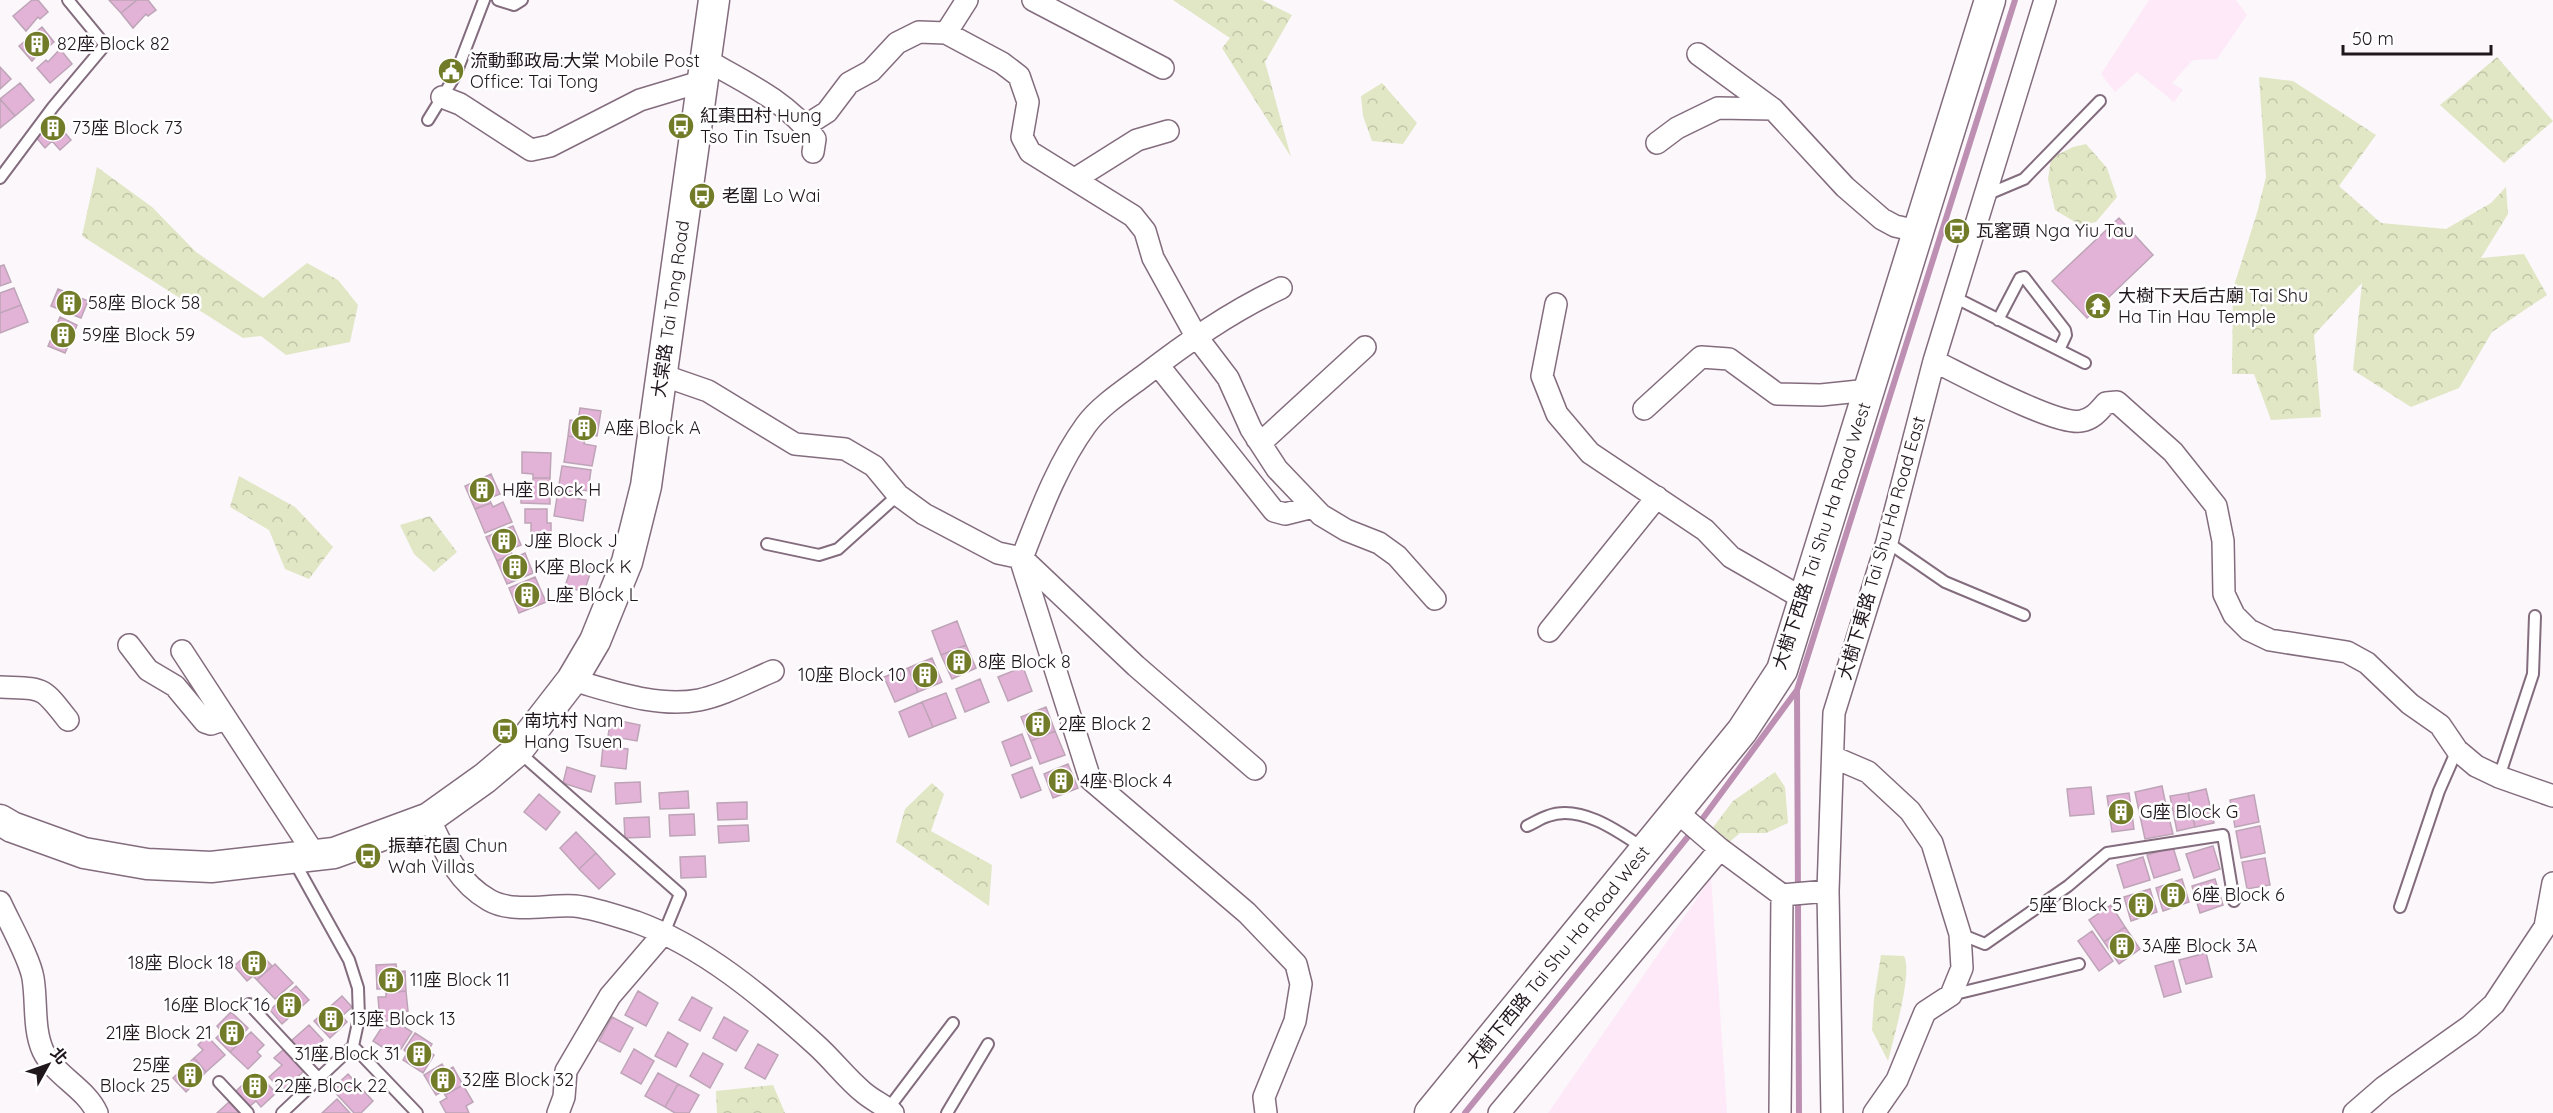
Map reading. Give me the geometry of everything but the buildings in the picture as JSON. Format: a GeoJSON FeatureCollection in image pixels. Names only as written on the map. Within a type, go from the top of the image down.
{"type":"FeatureCollection","features":[{"type":"Feature","properties":{"kind":"street","name":"大棠路 Tai Tong Road"},"geometry":{"type":"LineString","coordinates":[[0,820],[12,827],[84,853],[147,864],[210,867],[334,853],[429,818],[485,778],[517,751],[572,680],[596,641],[627,562],[646,486],[714,0]]}},
{"type":"Feature","properties":{"kind":"street"},"geometry":{"type":"LineString","coordinates":[[946,33],[967,0]]}},
{"type":"Feature","properties":{"kind":"street"},"geometry":{"type":"LineString","coordinates":[[1033,0],[1163,68]]}},
{"type":"Feature","properties":{"kind":"street","name":"大樹下東路 Tai Shu Ha Road East"},"geometry":{"type":"LineString","coordinates":[[1832,1113],[1824,892],[1834,713],[1887,542],[1934,362],[2045,0]]}},
{"type":"Feature","properties":{"kind":"street","name":"大樹下西路 Tai Shu Ha Road West"},"geometry":{"type":"LineString","coordinates":[[1430,1113],[1742,731],[1782,670],[1986,3]]}},
{"type":"Feature","properties":{"kind":"street"},"geometry":{"type":"LineString","coordinates":[[806,126],[827,112],[849,83],[871,71],[897,43],[919,32],[946,33],[1002,63],[1019,76],[1028,102],[1022,137],[1025,146],[1030,152],[1133,216],[1139,223],[1145,231],[1152,258],[1196,336],[1228,378],[1257,439],[1277,469],[1313,507],[1333,524],[1379,543],[1412,571],[1435,599]]}},
{"type":"Feature","properties":{"kind":"street"},"geometry":{"type":"LineString","coordinates":[[1698,54],[1773,109],[1845,186],[1882,219],[1896,226],[1917,231]]}},
{"type":"Feature","properties":{"kind":"street"},"geometry":{"type":"LineString","coordinates":[[442,97],[460,104],[531,150],[550,146],[640,100],[704,71],[769,96],[806,126],[815,139],[813,152]]}},
{"type":"Feature","properties":{"kind":"street"},"geometry":{"type":"LineString","coordinates":[[1657,143],[1677,128],[1718,108],[1773,109]]}},
{"type":"Feature","properties":{"kind":"street"},"geometry":{"type":"LineString","coordinates":[[1076,179],[1137,140],[1168,131]]}},
{"type":"Feature","properties":{"kind":"street"},"geometry":{"type":"LineString","coordinates":[[1266,1113],[1264,1097],[1295,1021],[1301,984],[1296,964],[1247,913],[1090,779],[1021,558],[1051,484],[1086,424],[1125,390],[1196,336],[1225,317],[1281,288]]}},
{"type":"Feature","properties":{"kind":"street"},"geometry":{"type":"LineString","coordinates":[[1556,304],[1542,376],[1557,414],[1590,453],[1705,530],[1731,557],[1804,598]]}},
{"type":"Feature","properties":{"kind":"street"},"geometry":{"type":"LineString","coordinates":[[1257,439],[1266,438],[1365,346]]}},
{"type":"Feature","properties":{"kind":"street"},"geometry":{"type":"LineString","coordinates":[[1644,409],[1701,357],[1729,359],[1778,394],[1821,395],[1869,390]]}},
{"type":"Feature","properties":{"kind":"street"},"geometry":{"type":"LineString","coordinates":[[1934,362],[2047,415],[2079,422],[2095,416],[2106,402],[2117,402],[2173,452],[2216,506],[2223,541],[2224,594],[2234,615],[2249,630],[2270,640],[2348,652],[2367,663],[2410,704],[2439,725],[2457,750],[2476,766],[2499,777],[2553,795]]}},
{"type":"Feature","properties":{"kind":"street"},"geometry":{"type":"LineString","coordinates":[[1158,365],[1274,511],[1284,514],[1313,507]]}},
{"type":"Feature","properties":{"kind":"street"},"geometry":{"type":"LineString","coordinates":[[662,375],[708,391],[795,444],[845,449],[874,466],[898,495],[924,514],[998,553],[1021,558],[1136,666],[1255,769]]}},
{"type":"Feature","properties":{"kind":"street"},"geometry":{"type":"LineString","coordinates":[[1549,631],[1657,497]]}},
{"type":"Feature","properties":{"kind":"street"},"geometry":{"type":"LineString","coordinates":[[129,645],[148,670],[175,686],[205,722],[211,724],[225,719]]}},
{"type":"Feature","properties":{"kind":"street"},"geometry":{"type":"LineString","coordinates":[[182,651],[225,719],[304,856]]}},
{"type":"Feature","properties":{"kind":"street"},"geometry":{"type":"LineString","coordinates":[[572,680],[634,697],[676,702],[699,700],[719,694],[773,671]]}},
{"type":"Feature","properties":{"kind":"street"},"geometry":{"type":"LineString","coordinates":[[0,687],[42,690],[48,694],[68,720]]}},
{"type":"Feature","properties":{"kind":"street"},"geometry":{"type":"LineString","coordinates":[[1833,757],[1868,772],[1910,811],[1932,843],[1960,934],[1962,968],[1951,995],[1925,1012],[1897,1080],[1874,1113]]}},
{"type":"Feature","properties":{"kind":"street"},"geometry":{"type":"LineString","coordinates":[[1677,812],[1720,849],[1786,894],[1824,892]]}},
{"type":"Feature","properties":{"kind":"street"},"geometry":{"type":"LineString","coordinates":[[429,818],[449,861],[465,881],[491,902],[524,908],[575,906],[635,922],[664,933],[703,955],[769,1004],[816,1045],[864,1093],[890,1111]]}},
{"type":"Feature","properties":{"kind":"street"},"geometry":{"type":"LineString","coordinates":[[1499,1113],[1720,849]]}},
{"type":"Feature","properties":{"kind":"street"},"geometry":{"type":"LineString","coordinates":[[2355,1113],[2384,1087],[2470,1026],[2494,1004],[2545,927],[2553,883]]}},
{"type":"Feature","properties":{"kind":"street"},"geometry":{"type":"LineString","coordinates":[[1780,1113],[1786,894]]}},
{"type":"Feature","properties":{"kind":"street"},"geometry":{"type":"LineString","coordinates":[[0,902],[33,975],[38,1031],[43,1051],[58,1070],[93,1104],[97,1113]]}},
{"type":"Feature","properties":{"kind":"street"},"geometry":{"type":"LineString","coordinates":[[558,1113],[564,1097],[566,1071],[605,1006],[664,933]]}},
{"type":"Feature","properties":{"kind":"lane"},"geometry":{"type":"LineString","coordinates":[[0,178],[53,107],[105,45],[68,0]]}},
{"type":"Feature","properties":{"kind":"lane"},"geometry":{"type":"LineString","coordinates":[[428,120],[454,76],[484,0]]}},
{"type":"Feature","properties":{"kind":"lane"},"geometry":{"type":"LineString","coordinates":[[498,0],[514,5],[522,0]]}},
{"type":"Feature","properties":{"kind":"lane"},"geometry":{"type":"LineString","coordinates":[[1986,195],[2024,179],[2100,101]]}},
{"type":"Feature","properties":{"kind":"lane"},"geometry":{"type":"LineString","coordinates":[[1998,320],[2020,278],[2024,277],[2065,330],[2066,335],[2059,350]]}},
{"type":"Feature","properties":{"kind":"lane"},"geometry":{"type":"LineString","coordinates":[[1954,297],[2085,363]]}},
{"type":"Feature","properties":{"kind":"lane"},"geometry":{"type":"LineString","coordinates":[[767,544],[819,555],[838,549],[898,495]]}},
{"type":"Feature","properties":{"kind":"lane"},"geometry":{"type":"LineString","coordinates":[[1887,542],[1945,582],[2024,615]]}},
{"type":"Feature","properties":{"kind":"lane"},"geometry":{"type":"LineString","coordinates":[[2499,777],[2533,675],[2535,616]]}},
{"type":"Feature","properties":{"kind":"lane"},"geometry":{"type":"LineString","coordinates":[[2400,907],[2439,791],[2457,750]]}},
{"type":"Feature","properties":{"kind":"lane"},"geometry":{"type":"LineString","coordinates":[[517,751],[680,894],[664,933]]}},
{"type":"Feature","properties":{"kind":"lane"},"geometry":{"type":"LineString","coordinates":[[1527,826],[1551,815],[1581,815],[1613,828],[1646,849]]}},
{"type":"Feature","properties":{"kind":"lane"},"geometry":{"type":"LineString","coordinates":[[1960,934],[1985,944],[2068,886],[2107,853],[2223,835],[2234,901]]}},
{"type":"Feature","properties":{"kind":"lane"},"geometry":{"type":"LineString","coordinates":[[282,1113],[353,1046],[360,1003],[354,974],[304,856]]}},
{"type":"Feature","properties":{"kind":"lane"},"geometry":{"type":"LineString","coordinates":[[1951,995],[2079,964]]}},
{"type":"Feature","properties":{"kind":"lane"},"geometry":{"type":"LineString","coordinates":[[249,1004],[319,1079]]}},
{"type":"Feature","properties":{"kind":"lane"},"geometry":{"type":"LineString","coordinates":[[890,1111],[953,1023]]}},
{"type":"Feature","properties":{"kind":"lane"},"geometry":{"type":"LineString","coordinates":[[947,1113],[988,1044]]}},
{"type":"Feature","properties":{"kind":"lane"},"geometry":{"type":"LineString","coordinates":[[353,1046],[417,1113]]}},
{"type":"Feature","properties":{"kind":"lane"},"geometry":{"type":"LineString","coordinates":[[219,1082],[248,1113]]}},
{"type":"Feature","properties":{"kind":"shaded area"},"geometry":{"type":"Polygon","coordinates":[[[2149,0],[2236,0],[2247,15],[2217,59],[2193,60],[2172,83],[2183,90],[2174,102],[2137,72],[2115,92],[2101,74],[2149,0]]]}},
{"type":"Feature","properties":{"kind":"shaded area"},"geometry":{"type":"Polygon","coordinates":[[[1711,878],[1727,1113],[1548,1113],[1711,878]]]}},
{"type":"Feature","properties":{"kind":"green space"},"geometry":{"type":"Polygon","coordinates":[[[1173,0],[1262,0],[1292,15],[1265,62],[1291,157],[1222,48],[1230,38],[1173,0]]]}},
{"type":"Feature","properties":{"kind":"green space"},"geometry":{"type":"Polygon","coordinates":[[[2497,57],[2553,121],[2504,163],[2440,105],[2497,57]]]}},
{"type":"Feature","properties":{"kind":"green space"},"geometry":{"type":"Polygon","coordinates":[[[2259,77],[2293,81],[2376,135],[2339,186],[2381,223],[2446,229],[2491,203],[2506,187],[2508,214],[2481,258],[2524,254],[2547,295],[2492,332],[2459,388],[2411,407],[2353,370],[2362,283],[2314,335],[2321,417],[2271,420],[2254,374],[2232,374],[2233,289],[2266,177],[2259,77]]]}},
{"type":"Feature","properties":{"kind":"green space"},"geometry":{"type":"Polygon","coordinates":[[[1382,83],[1417,123],[1403,144],[1372,141],[1363,116],[1361,96],[1382,83]]]}},
{"type":"Feature","properties":{"kind":"green space"},"geometry":{"type":"Polygon","coordinates":[[[2086,144],[2107,168],[2117,197],[2096,222],[2080,225],[2055,210],[2048,179],[2051,158],[2073,147],[2086,144]]]}},
{"type":"Feature","properties":{"kind":"green space"},"geometry":{"type":"Polygon","coordinates":[[[97,167],[152,207],[196,252],[263,298],[307,263],[338,280],[358,305],[350,342],[286,355],[261,336],[243,338],[82,236],[97,167]]]}},
{"type":"Feature","properties":{"kind":"green space"},"geometry":{"type":"Polygon","coordinates":[[[239,476],[295,507],[333,547],[309,579],[285,569],[269,530],[230,507],[239,476]]]}},
{"type":"Feature","properties":{"kind":"green space"},"geometry":{"type":"Polygon","coordinates":[[[430,516],[457,552],[434,572],[414,554],[400,525],[430,516]]]}},
{"type":"Feature","properties":{"kind":"green space"},"geometry":{"type":"Polygon","coordinates":[[[1775,772],[1785,787],[1788,823],[1766,833],[1740,833],[1727,844],[1711,830],[1733,801],[1775,772]]]}},
{"type":"Feature","properties":{"kind":"green space"},"geometry":{"type":"Polygon","coordinates":[[[932,783],[944,794],[931,831],[992,865],[989,906],[896,842],[905,809],[932,783]]]}},
{"type":"Feature","properties":{"kind":"green space"},"geometry":{"type":"Polygon","coordinates":[[[1881,955],[1904,956],[1906,965],[1901,1007],[1888,1061],[1872,1030],[1881,955]]]}},
{"type":"Feature","properties":{"kind":"green space"},"geometry":{"type":"Polygon","coordinates":[[[773,1085],[785,1113],[717,1113],[716,1091],[773,1085]]]}},
{"type":"Feature","properties":{"kind":"waterway"},"geometry":{"type":"LineString","coordinates":[[1465,1113],[1703,818],[1797,690],[2015,0]]}},
{"type":"Feature","properties":{"kind":"waterway"},"geometry":{"type":"LineString","coordinates":[[1797,691],[1799,1113]]}},
{"type":"Feature","properties":{"kind":"place","name":"82座 Block 82"},"geometry":{"type":"Point","coordinates":[37,44]}},
{"type":"Feature","properties":{"kind":"place","name":"流動郵政局:大棠 Mobile Post Office: Tai Tong"},"geometry":{"type":"Point","coordinates":[451,71]}},
{"type":"Feature","properties":{"kind":"place","name":"紅棗田村 Hung Tso Tin Tsuen"},"geometry":{"type":"Point","coordinates":[681,126]}},
{"type":"Feature","properties":{"kind":"place","name":"73座 Block 73"},"geometry":{"type":"Point","coordinates":[53,128]}},
{"type":"Feature","properties":{"kind":"place","name":"老圍 Lo Wai"},"geometry":{"type":"Point","coordinates":[702,196]}},
{"type":"Feature","properties":{"kind":"place","name":"瓦窰頭 Nga Yiu Tau"},"geometry":{"type":"Point","coordinates":[1957,231]}},
{"type":"Feature","properties":{"kind":"place","name":"58座 Block 58"},"geometry":{"type":"Point","coordinates":[69,303]}},
{"type":"Feature","properties":{"kind":"place","name":"大樹下天后古廟 Tai Shu Ha Tin Hau Temple"},"geometry":{"type":"Point","coordinates":[2098,306]}},
{"type":"Feature","properties":{"kind":"place","name":"59座 Block 59"},"geometry":{"type":"Point","coordinates":[63,335]}},
{"type":"Feature","properties":{"kind":"place","name":"A座 Block A"},"geometry":{"type":"Point","coordinates":[584,428]}},
{"type":"Feature","properties":{"kind":"place","name":"H座 Block H"},"geometry":{"type":"Point","coordinates":[482,490]}},
{"type":"Feature","properties":{"kind":"place","name":"J座 Block J"},"geometry":{"type":"Point","coordinates":[504,541]}},
{"type":"Feature","properties":{"kind":"place","name":"K座 Block K"},"geometry":{"type":"Point","coordinates":[515,567]}},
{"type":"Feature","properties":{"kind":"place","name":"L座 Block L"},"geometry":{"type":"Point","coordinates":[527,595]}},
{"type":"Feature","properties":{"kind":"place","name":"8座 Block 8"},"geometry":{"type":"Point","coordinates":[959,662]}},
{"type":"Feature","properties":{"kind":"place","name":"10座 Block 10"},"geometry":{"type":"Point","coordinates":[925,675]}},
{"type":"Feature","properties":{"kind":"place","name":"2座 Block 2"},"geometry":{"type":"Point","coordinates":[1038,724]}},
{"type":"Feature","properties":{"kind":"place","name":"南坑村 Nam Hang Tsuen"},"geometry":{"type":"Point","coordinates":[505,731]}},
{"type":"Feature","properties":{"kind":"place","name":"4座 Block 4"},"geometry":{"type":"Point","coordinates":[1061,781]}},
{"type":"Feature","properties":{"kind":"place","name":"G座 Block G"},"geometry":{"type":"Point","coordinates":[2121,812]}},
{"type":"Feature","properties":{"kind":"place","name":"振華花園 Chun Wah Villas"},"geometry":{"type":"Point","coordinates":[368,856]}},
{"type":"Feature","properties":{"kind":"place","name":"6座 Block 6"},"geometry":{"type":"Point","coordinates":[2173,895]}},
{"type":"Feature","properties":{"kind":"place","name":"5座 Block 5"},"geometry":{"type":"Point","coordinates":[2141,905]}},
{"type":"Feature","properties":{"kind":"place","name":"3A座 Block 3A"},"geometry":{"type":"Point","coordinates":[2122,946]}},
{"type":"Feature","properties":{"kind":"place","name":"18座 Block 18"},"geometry":{"type":"Point","coordinates":[254,963]}},
{"type":"Feature","properties":{"kind":"place","name":"11座 Block 11"},"geometry":{"type":"Point","coordinates":[391,980]}},
{"type":"Feature","properties":{"kind":"place","name":"16座 Block 16"},"geometry":{"type":"Point","coordinates":[289,1005]}},
{"type":"Feature","properties":{"kind":"place","name":"13座 Block 13"},"geometry":{"type":"Point","coordinates":[331,1019]}},
{"type":"Feature","properties":{"kind":"place","name":"21座 Block 21"},"geometry":{"type":"Point","coordinates":[232,1033]}},
{"type":"Feature","properties":{"kind":"place","name":"31座 Block 31"},"geometry":{"type":"Point","coordinates":[419,1054]}},
{"type":"Feature","properties":{"kind":"place","name":"25座 Block 25"},"geometry":{"type":"Point","coordinates":[190,1075]}},
{"type":"Feature","properties":{"kind":"place","name":"32座 Block 32"},"geometry":{"type":"Point","coordinates":[443,1080]}},
{"type":"Feature","properties":{"kind":"place","name":"22座 Block 22"},"geometry":{"type":"Point","coordinates":[255,1086]}}]}
